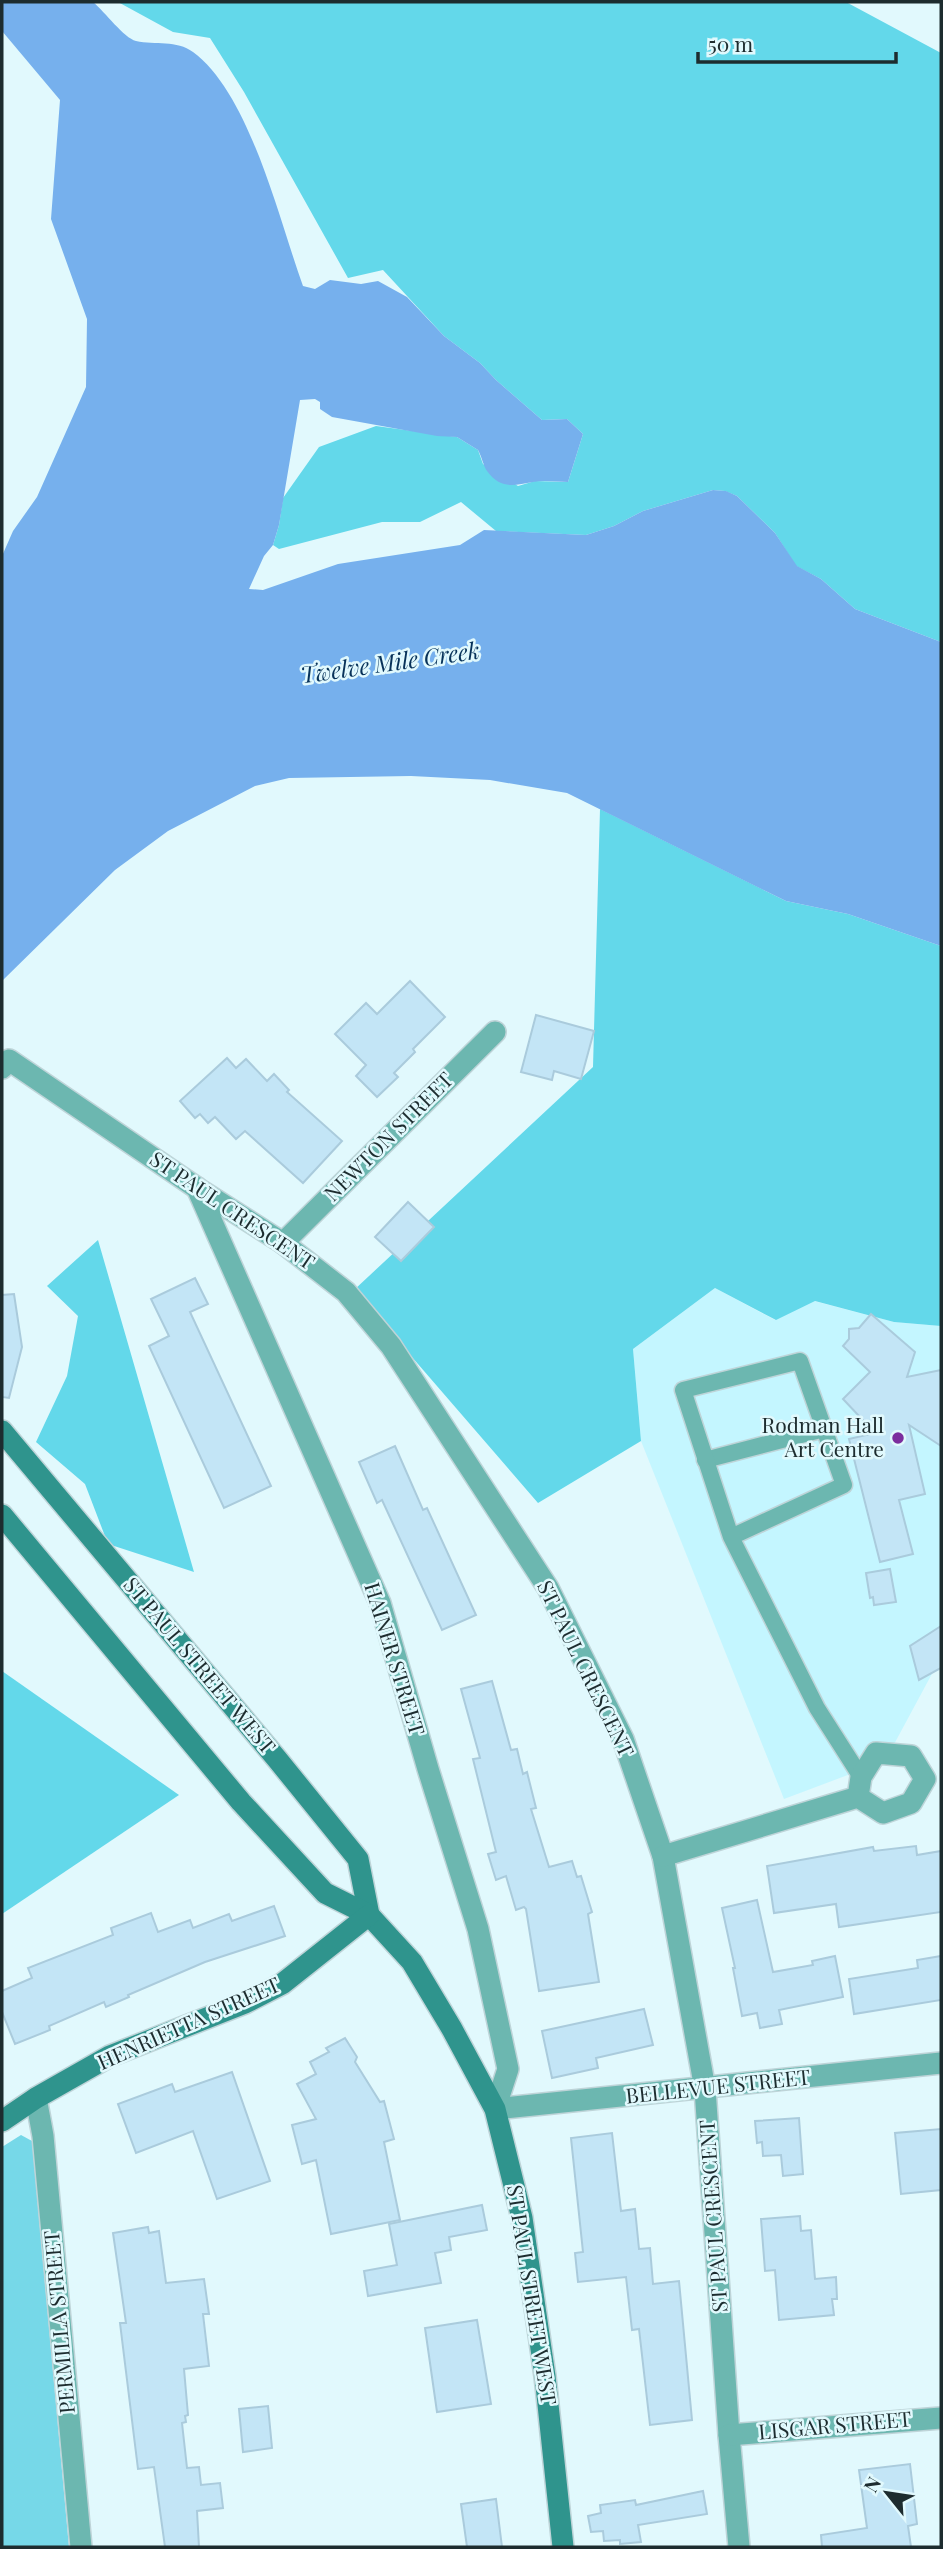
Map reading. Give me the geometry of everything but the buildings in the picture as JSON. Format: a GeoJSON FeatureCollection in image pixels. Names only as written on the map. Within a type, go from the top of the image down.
{"type":"FeatureCollection","features":[{"type":"Feature","properties":{"kind":"main road","name":"ST PAUL STREET WEST"},"geometry":{"type":"LineString","coordinates":[[2,1431],[358,1859],[369,1915]]}},
{"type":"Feature","properties":{"kind":"main road","name":"ST PAUL STREET WEST"},"geometry":{"type":"LineString","coordinates":[[2,1515],[242,1802],[325,1893],[369,1915],[412,1962],[452,2028],[495,2109],[523,2218],[545,2376],[563,2547]]}},
{"type":"Feature","properties":{"kind":"main road","name":"HENRIETTA STREET"},"geometry":{"type":"LineString","coordinates":[[2,2121],[36,2098],[110,2056],[245,2003],[282,1984],[369,1915]]}},
{"type":"Feature","properties":{"kind":"street","name":"NEWTON STREET"},"geometry":{"type":"LineString","coordinates":[[283,1242],[495,1032]]}},
{"type":"Feature","properties":{"kind":"street","name":"ST PAUL CRESCENT"},"geometry":{"type":"LineString","coordinates":[[5,1064],[283,1242],[346,1292],[391,1346],[548,1588],[623,1740],[663,1856],[705,2090],[739,2547]]}},
{"type":"Feature","properties":{"kind":"street","name":"HAINER STREET"},"geometry":{"type":"LineString","coordinates":[[197,1188],[380,1603],[478,1929],[509,2069],[495,2109]]}},
{"type":"Feature","properties":{"kind":"street"},"geometry":{"type":"LineString","coordinates":[[663,1856],[860,1787]]}},
{"type":"Feature","properties":{"kind":"street","name":"BELLEVUE STREET"},"geometry":{"type":"LineString","coordinates":[[495,2109],[705,2090],[941,2063]]}},
{"type":"Feature","properties":{"kind":"street","name":"PERMILLA STREET"},"geometry":{"type":"LineString","coordinates":[[36,2098],[43,2136],[81,2547]]}},
{"type":"Feature","properties":{"kind":"street","name":"LISGAR STREET"},"geometry":{"type":"LineString","coordinates":[[729,2435],[941,2418]]}},
{"type":"Feature","properties":{"kind":"lane"},"geometry":{"type":"LineString","coordinates":[[731,1537],[844,1485],[800,1361],[683,1390],[731,1537],[817,1709],[860,1787]]}},
{"type":"Feature","properties":{"kind":"lane"},"geometry":{"type":"LineString","coordinates":[[705,1460],[824,1429]]}},
{"type":"Feature","properties":{"kind":"shaded area"},"geometry":{"type":"Polygon","coordinates":[[[118,2],[846,2],[941,53],[941,642],[855,609],[821,579],[796,566],[775,533],[737,496],[725,491],[713,490],[643,511],[614,526],[586,535],[496,531],[461,502],[420,522],[382,522],[279,549],[273,545],[283,498],[319,447],[376,426],[457,437],[478,450],[483,464],[518,486],[535,481],[568,482],[583,434],[567,419],[542,420],[480,363],[444,336],[383,270],[348,278],[244,92],[210,38],[173,32],[118,2]]]}},
{"type":"Feature","properties":{"kind":"shaded area"},"geometry":{"type":"Polygon","coordinates":[[[600,809],[786,901],[848,914],[941,946],[941,1326],[894,1322],[815,1301],[776,1320],[715,1288],[633,1349],[641,1441],[538,1503],[354,1290],[593,1067],[600,809]]]}},
{"type":"Feature","properties":{"kind":"shaded area"},"geometry":{"type":"Polygon","coordinates":[[[98,1240],[194,1572],[108,1544],[85,1484],[36,1442],[67,1376],[78,1316],[47,1286],[98,1240]]]}},
{"type":"Feature","properties":{"kind":"shaded area"},"geometry":{"type":"Polygon","coordinates":[[[715,1288],[775,1320],[814,1301],[894,1322],[941,1326],[941,1657],[885,1761],[784,1799],[641,1441],[633,1349],[715,1288]]]}},
{"type":"Feature","properties":{"kind":"shaded area"},"geometry":{"type":"Polygon","coordinates":[[[2,1671],[179,1795],[2,1914],[2,1671]]]}},
{"type":"Feature","properties":{"kind":"shaded area"},"geometry":{"type":"Polygon","coordinates":[[[21,2135],[32,2141],[69,2547],[2,2547],[2,2147],[21,2135]]]}},
{"type":"Feature","properties":{"kind":"water","name":"Twelve Mile Creek"},"geometry":{"type":"Polygon","coordinates":[[[2,2],[93,2],[131,39],[180,46],[193,52],[213,71],[247,127],[273,194],[303,286],[315,289],[330,280],[361,284],[378,281],[407,297],[444,336],[480,363],[542,420],[567,419],[583,434],[568,482],[542,481],[508,485],[492,477],[478,450],[457,437],[437,436],[332,417],[320,409],[320,402],[315,399],[300,400],[279,525],[273,545],[264,556],[249,589],[263,590],[338,564],[460,545],[484,530],[586,535],[614,526],[643,511],[713,490],[726,491],[737,496],[775,533],[797,566],[821,579],[855,609],[941,642],[941,946],[848,914],[786,901],[567,793],[490,780],[411,776],[289,778],[255,786],[168,831],[115,870],[2,981],[2,556],[13,531],[37,497],[86,387],[87,319],[51,219],[60,100],[2,31],[2,2]]]}},
{"type":"Feature","properties":{"kind":"place","name":"Rodman Hall Art Centre"},"geometry":{"type":"Point","coordinates":[898,1438]}}]}
